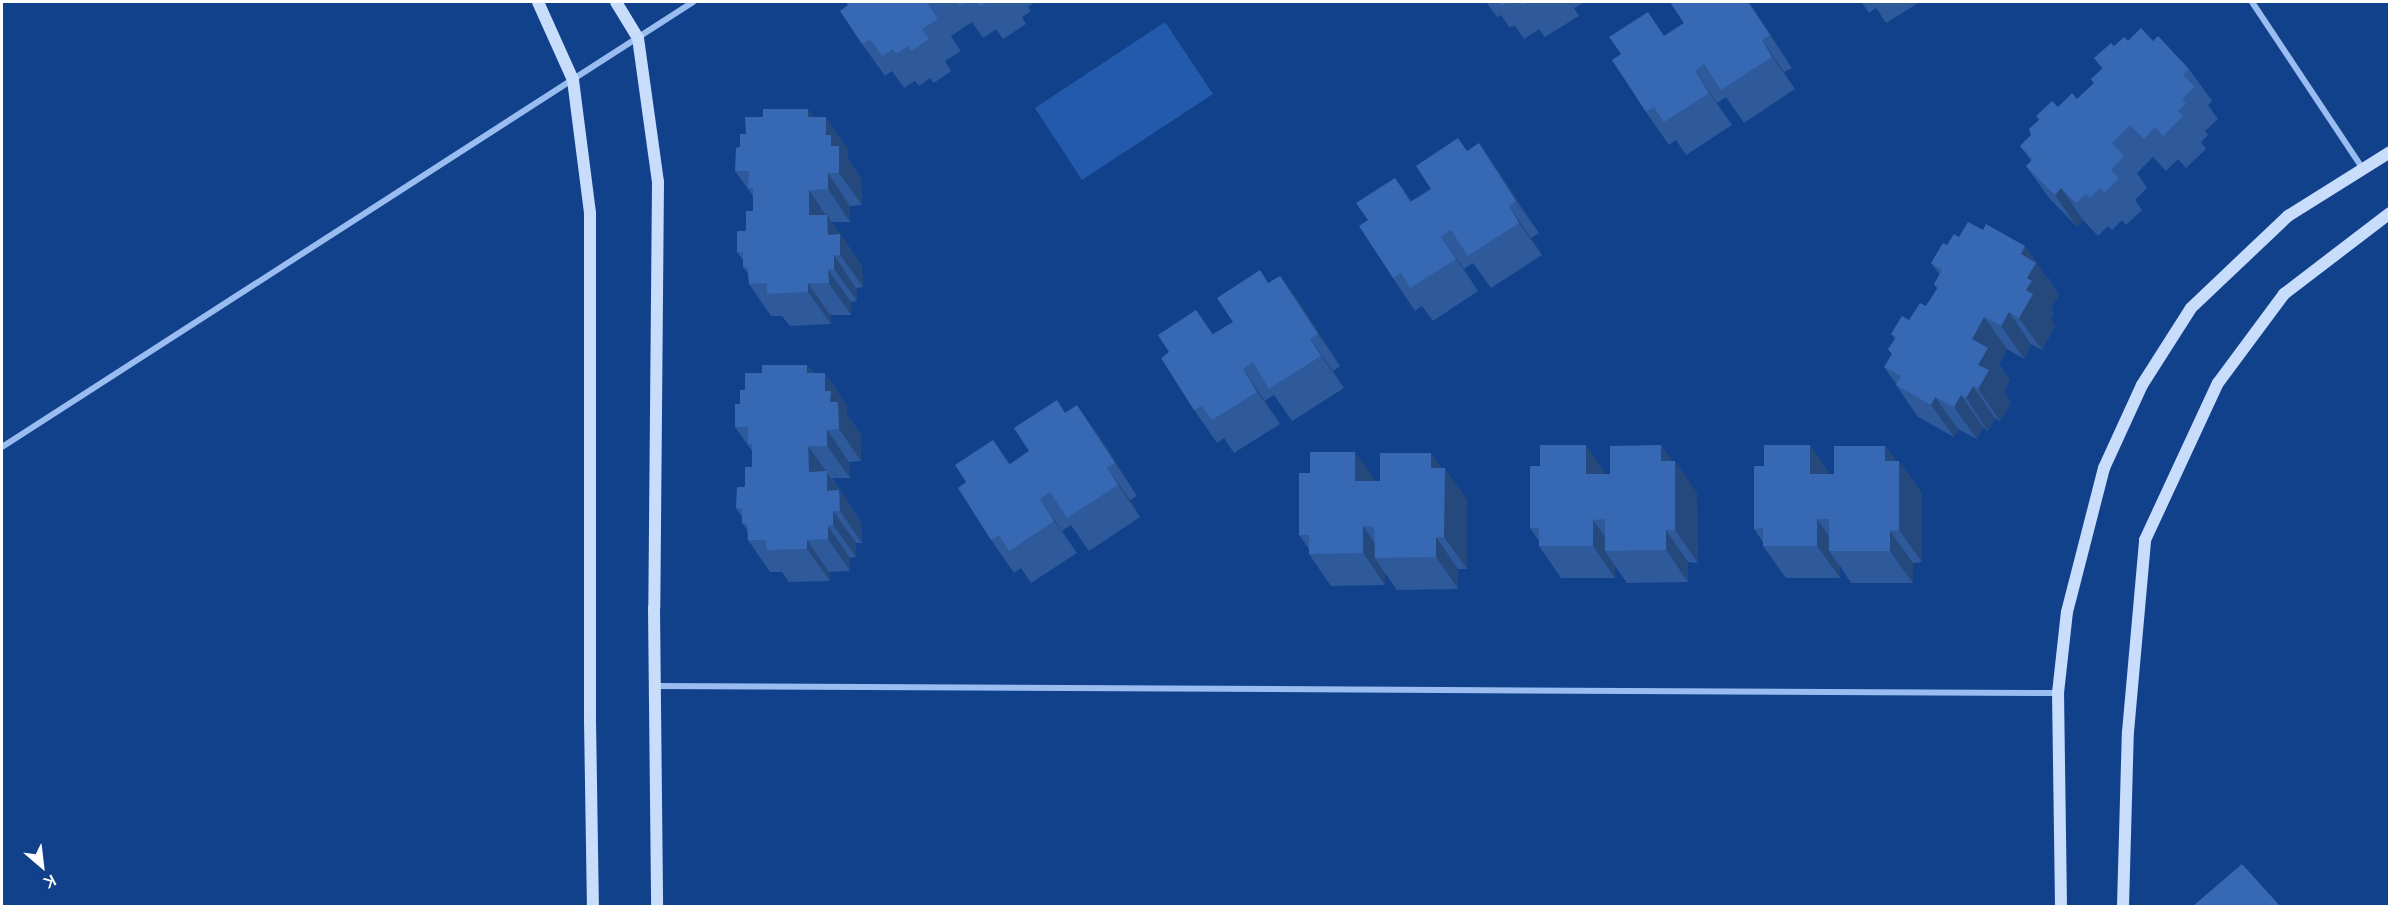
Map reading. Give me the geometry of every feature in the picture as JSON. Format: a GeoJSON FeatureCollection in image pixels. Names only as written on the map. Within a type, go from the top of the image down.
{"type":"FeatureCollection","features":[{"type":"Feature","properties":{"kind":"main road"},"geometry":{"type":"LineString","coordinates":[[538,2],[573,80],[590,213],[590,720],[593,906]]}},
{"type":"Feature","properties":{"kind":"main road"},"geometry":{"type":"LineString","coordinates":[[616,2],[638,38],[657,182],[655,686],[657,906]]}},
{"type":"Feature","properties":{"kind":"main road"},"geometry":{"type":"LineString","coordinates":[[2061,906],[2058,693],[2067,612],[2104,468],[2142,385],[2191,308],[2289,216],[2390,152]]}},
{"type":"Feature","properties":{"kind":"main road"},"geometry":{"type":"LineString","coordinates":[[2123,906],[2128,732],[2145,540],[2218,383],[2284,294],[2390,213]]}},
{"type":"Feature","properties":{"kind":"street"},"geometry":{"type":"LineString","coordinates":[[2,447],[693,2]]}},
{"type":"Feature","properties":{"kind":"street"},"geometry":{"type":"LineString","coordinates":[[2252,2],[2363,169]]}},
{"type":"Feature","properties":{"kind":"street"},"geometry":{"type":"LineString","coordinates":[[655,686],[2058,693]]}},
{"type":"Feature","properties":{"kind":"shaded area"},"geometry":{"type":"Polygon","coordinates":[[[1165,22],[1213,94],[1082,180],[1035,108],[1165,22]]]}},
{"type":"Feature","properties":{"kind":"building"},"geometry":{"type":"Polygon","coordinates":[[[846,2],[932,2],[928,4],[938,19],[922,29],[929,39],[911,51],[908,46],[896,54],[893,49],[882,56],[870,39],[862,44],[840,11],[848,5],[846,2]]]}},
{"type":"Feature","properties":{"kind":"building"},"geometry":{"type":"Polygon","coordinates":[[[1670,2],[1748,2],[1770,35],[1762,40],[1772,57],[1721,90],[1704,64],[1695,71],[1709,93],[1664,122],[1654,107],[1646,112],[1612,60],[1621,54],[1609,37],[1648,12],[1664,36],[1684,23],[1670,2]]]}},
{"type":"Feature","properties":{"kind":"building"},"geometry":{"type":"Polygon","coordinates":[[[2141,28],[2153,41],[2158,36],[2189,69],[2183,75],[2195,87],[2182,99],[2186,103],[2178,111],[2183,116],[2163,136],[2155,127],[2144,139],[2130,125],[2112,143],[2124,156],[2111,170],[2119,178],[2104,193],[2100,188],[2090,198],[2086,194],[2076,203],[2061,188],[2055,195],[2026,166],[2033,159],[2020,146],[2031,135],[2029,129],[2040,119],[2036,116],[2052,101],[2058,107],[2072,93],[2077,99],[2094,83],[2091,79],[2103,68],[2094,58],[2111,43],[2114,46],[2124,37],[2128,41],[2141,28]]]}},
{"type":"Feature","properties":{"kind":"building"},"geometry":{"type":"Polygon","coordinates":[[[763,109],[808,109],[808,117],[826,117],[826,135],[831,135],[831,146],[839,146],[839,173],[828,173],[828,189],[809,190],[809,215],[827,215],[828,235],[840,234],[840,255],[834,255],[834,269],[828,270],[829,283],[808,283],[808,292],[767,294],[767,283],[749,284],[748,268],[743,267],[743,252],[737,252],[737,231],[746,231],[746,211],[753,211],[753,188],[748,188],[749,171],[735,171],[736,148],[740,147],[740,134],[746,134],[745,117],[763,117],[763,109]]]}},
{"type":"Feature","properties":{"kind":"building"},"geometry":{"type":"Polygon","coordinates":[[[1458,138],[1467,151],[1479,143],[1516,201],[1509,206],[1519,223],[1468,256],[1451,230],[1441,237],[1456,259],[1410,288],[1401,273],[1393,278],[1359,226],[1368,220],[1356,203],[1395,178],[1410,202],[1431,189],[1416,166],[1458,138]]]}},
{"type":"Feature","properties":{"kind":"building"},"geometry":{"type":"Polygon","coordinates":[[[1968,222],[1983,230],[1986,224],[2025,246],[2021,254],[2036,263],[2027,278],[2032,281],[2026,290],[2033,294],[2019,318],[2009,312],[2001,326],[1984,317],[1972,339],[1988,348],[1978,365],[1989,370],[1978,389],[1973,386],[1966,398],[1961,395],[1954,407],[1935,397],[1931,405],[1896,385],[1901,376],[1884,367],[1892,354],[1888,349],[1896,337],[1891,334],[1902,316],[1909,320],[1920,303],[1926,306],[1938,287],[1934,284],[1942,270],[1931,263],[1943,243],[1947,245],[1954,234],[1959,237],[1968,222]]]}},
{"type":"Feature","properties":{"kind":"building"},"geometry":{"type":"Polygon","coordinates":[[[1260,270],[1268,283],[1280,276],[1318,334],[1310,339],[1321,356],[1269,389],[1253,362],[1243,369],[1257,392],[1212,420],[1202,406],[1194,410],[1161,358],[1169,352],[1158,335],[1196,310],[1212,335],[1233,322],[1217,298],[1260,270]]]}},
{"type":"Feature","properties":{"kind":"building"},"geometry":{"type":"Polygon","coordinates":[[[762,365],[807,365],[807,373],[825,373],[825,391],[831,391],[830,402],[838,402],[839,429],[827,430],[827,446],[808,446],[809,472],[827,471],[827,491],[839,490],[840,511],[833,511],[833,525],[828,526],[828,539],[807,540],[807,549],[767,550],[766,540],[748,540],[747,524],[742,523],[742,509],[736,508],[737,487],[745,487],[745,467],[752,467],[752,444],[748,444],[748,427],[735,427],[735,404],[740,404],[740,390],[745,390],[745,373],[762,373],[762,365]]]}},
{"type":"Feature","properties":{"kind":"building"},"geometry":{"type":"Polygon","coordinates":[[[1057,400],[1065,413],[1077,405],[1115,463],[1107,468],[1118,485],[1067,518],[1050,492],[1040,499],[1054,521],[1009,551],[999,535],[991,540],[958,488],[966,482],[955,465],[993,440],[1009,465],[1029,451],[1014,428],[1057,400]]]}},
{"type":"Feature","properties":{"kind":"building"},"geometry":{"type":"Polygon","coordinates":[[[1540,445],[1586,445],[1586,474],[1610,474],[1610,446],[1661,445],[1661,461],[1675,461],[1675,530],[1666,530],[1666,550],[1605,551],[1605,519],[1593,520],[1593,546],[1539,546],[1539,528],[1530,528],[1530,466],[1540,466],[1540,445]]]}},
{"type":"Feature","properties":{"kind":"building"},"geometry":{"type":"Polygon","coordinates":[[[1764,445],[1810,445],[1810,474],[1834,474],[1834,446],[1885,446],[1885,461],[1899,461],[1899,530],[1890,531],[1890,551],[1829,551],[1829,519],[1817,519],[1817,546],[1763,546],[1763,528],[1754,529],[1754,466],[1764,466],[1764,445]]]}},
{"type":"Feature","properties":{"kind":"building"},"geometry":{"type":"Polygon","coordinates":[[[1310,452],[1355,452],[1355,481],[1380,481],[1380,453],[1431,453],[1431,468],[1445,468],[1444,537],[1436,537],[1436,557],[1375,558],[1374,527],[1363,526],[1363,553],[1309,554],[1309,535],[1299,535],[1299,473],[1310,473],[1310,452]]]}},
{"type":"Feature","properties":{"kind":"building"},"geometry":{"type":"Polygon","coordinates":[[[2242,864],[2280,906],[2193,906],[2242,864]]]}}]}
